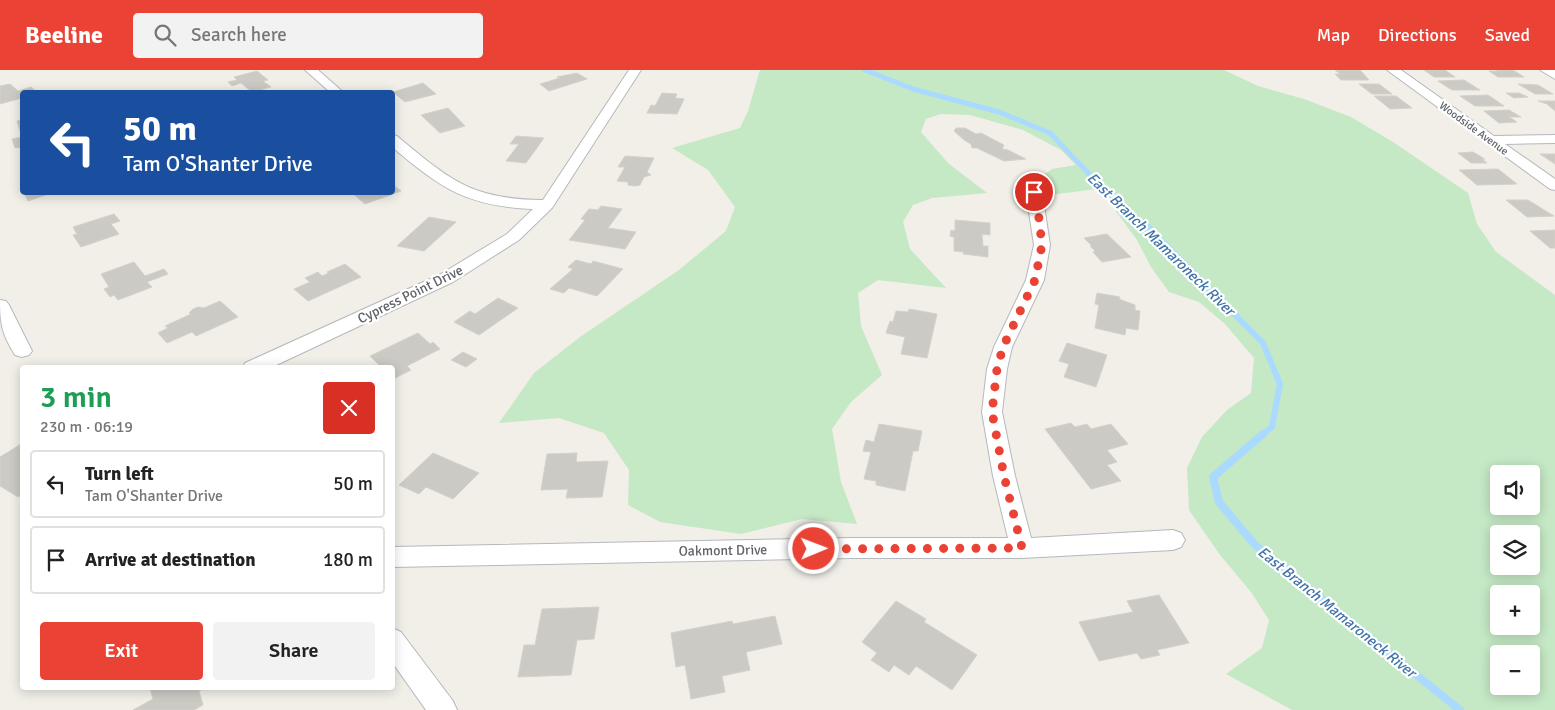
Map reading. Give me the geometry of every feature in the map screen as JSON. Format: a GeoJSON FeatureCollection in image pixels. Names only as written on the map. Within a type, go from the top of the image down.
{"type":"FeatureCollection","features":[{"type":"Feature","properties":{"kind":"street"},"geometry":{"type":"LineString","coordinates":[[311,70],[334,90]]}},
{"type":"Feature","properties":{"kind":"street","name":"Cypress Point Drive"},"geometry":{"type":"LineString","coordinates":[[258,365],[447,278],[513,237],[547,205],[587,146],[634,70]]}},
{"type":"Feature","properties":{"kind":"street","name":"Woodside Avenue"},"geometry":{"type":"LineString","coordinates":[[1393,70],[1555,186]]}},
{"type":"Feature","properties":{"kind":"street"},"geometry":{"type":"LineString","coordinates":[[1546,70],[1555,76]]}},
{"type":"Feature","properties":{"kind":"street"},"geometry":{"type":"LineString","coordinates":[[1490,140],[1555,139]]}},
{"type":"Feature","properties":{"kind":"street"},"geometry":{"type":"LineString","coordinates":[[395,141],[452,186],[471,194],[520,205],[547,205]]}},
{"type":"Feature","properties":{"kind":"street"},"geometry":{"type":"LineString","coordinates":[[1022,548],[1004,476],[992,412],[997,369],[1003,347],[1035,280],[1042,245],[1034,192]]}},
{"type":"Feature","properties":{"kind":"street"},"geometry":{"type":"LineString","coordinates":[[0,305],[22,351]]}},
{"type":"Feature","properties":{"kind":"street","name":"Oakmont Drive"},"geometry":{"type":"LineString","coordinates":[[395,557],[852,548],[1022,548],[1173,540]]}},
{"type":"Feature","properties":{"kind":"street"},"geometry":{"type":"LineString","coordinates":[[395,644],[443,710]]}},
{"type":"Feature","properties":{"kind":"green space"},"geometry":{"type":"Polygon","coordinates":[[[760,70],[1224,70],[1258,86],[1304,99],[1351,117],[1393,142],[1468,193],[1477,224],[1496,252],[1555,295],[1555,710],[1292,710],[1226,674],[1262,648],[1269,620],[1251,592],[1220,555],[1189,510],[1187,468],[1202,437],[1227,410],[1251,393],[1254,358],[1225,324],[1199,302],[1169,292],[1151,267],[1137,240],[1117,213],[1104,188],[1050,195],[1042,176],[1052,169],[1076,165],[1061,150],[1023,130],[970,115],[941,114],[926,119],[921,132],[948,163],[987,193],[932,198],[913,205],[903,222],[910,249],[946,288],[878,280],[858,293],[861,326],[882,375],[851,402],[832,429],[841,482],[857,524],[802,519],[741,534],[660,522],[628,505],[629,470],[604,433],[559,418],[499,423],[534,373],[580,337],[679,270],[726,231],[735,207],[708,170],[672,148],[740,128],[748,111],[760,70]]]}},
{"type":"Feature","properties":{"kind":"building"},"geometry":{"type":"Polygon","coordinates":[[[1335,70],[1360,70],[1369,80],[1341,80],[1335,74],[1340,74],[1335,70]]]}},
{"type":"Feature","properties":{"kind":"building"},"geometry":{"type":"Polygon","coordinates":[[[1424,70],[1445,70],[1455,77],[1434,77],[1424,70]]]}},
{"type":"Feature","properties":{"kind":"building"},"geometry":{"type":"Polygon","coordinates":[[[1496,70],[1513,70],[1524,77],[1498,77],[1489,71],[1498,71],[1496,70]]]}},
{"type":"Feature","properties":{"kind":"building"},"geometry":{"type":"Polygon","coordinates":[[[257,71],[268,80],[263,81],[271,87],[250,90],[241,83],[232,86],[228,82],[237,80],[234,77],[257,71]]]}},
{"type":"Feature","properties":{"kind":"building"},"geometry":{"type":"Polygon","coordinates":[[[577,73],[587,79],[549,91],[540,84],[560,78],[557,77],[577,73]]]}},
{"type":"Feature","properties":{"kind":"building"},"geometry":{"type":"Polygon","coordinates":[[[1464,80],[1480,90],[1452,90],[1438,81],[1464,80]]]}},
{"type":"Feature","properties":{"kind":"building"},"geometry":{"type":"Polygon","coordinates":[[[423,83],[436,94],[405,102],[395,94],[395,91],[423,83]]]}},
{"type":"Feature","properties":{"kind":"building"},"geometry":{"type":"Polygon","coordinates":[[[10,84],[18,91],[20,90],[20,99],[0,104],[0,86],[10,84]]]}},
{"type":"Feature","properties":{"kind":"building"},"geometry":{"type":"Polygon","coordinates":[[[1359,84],[1379,84],[1392,94],[1372,94],[1359,84]]]}},
{"type":"Feature","properties":{"kind":"building"},"geometry":{"type":"Polygon","coordinates":[[[1518,84],[1538,85],[1553,94],[1535,94],[1518,84]]]}},
{"type":"Feature","properties":{"kind":"building"},"geometry":{"type":"Polygon","coordinates":[[[31,87],[35,90],[21,90],[31,87]]]}},
{"type":"Feature","properties":{"kind":"building"},"geometry":{"type":"Polygon","coordinates":[[[662,93],[677,94],[675,98],[684,99],[677,114],[647,113],[651,105],[655,106],[662,93]]]}},
{"type":"Feature","properties":{"kind":"building"},"geometry":{"type":"Polygon","coordinates":[[[1506,93],[1519,93],[1528,97],[1514,98],[1506,93]]]}},
{"type":"Feature","properties":{"kind":"building"},"geometry":{"type":"Polygon","coordinates":[[[1488,95],[1504,106],[1475,106],[1460,96],[1488,95]]]}},
{"type":"Feature","properties":{"kind":"building"},"geometry":{"type":"Polygon","coordinates":[[[1374,96],[1396,96],[1412,108],[1390,109],[1374,96]]]}},
{"type":"Feature","properties":{"kind":"building"},"geometry":{"type":"Polygon","coordinates":[[[1538,101],[1555,101],[1555,111],[1547,104],[1538,101]]]}},
{"type":"Feature","properties":{"kind":"building"},"geometry":{"type":"Polygon","coordinates":[[[448,108],[465,126],[440,133],[421,115],[448,108]]]}},
{"type":"Feature","properties":{"kind":"building"},"geometry":{"type":"Polygon","coordinates":[[[1509,110],[1521,117],[1509,117],[1517,122],[1499,123],[1484,111],[1509,110]]]}},
{"type":"Feature","properties":{"kind":"building"},"geometry":{"type":"Polygon","coordinates":[[[956,128],[965,128],[976,134],[981,133],[1004,145],[1002,149],[1026,159],[1004,161],[977,148],[972,148],[971,144],[954,131],[956,128]]]}},
{"type":"Feature","properties":{"kind":"building"},"geometry":{"type":"Polygon","coordinates":[[[516,136],[544,138],[526,163],[506,161],[519,144],[510,144],[516,136]]]}},
{"type":"Feature","properties":{"kind":"building"},"geometry":{"type":"Polygon","coordinates":[[[20,137],[20,147],[15,148],[12,139],[20,137]]]}},
{"type":"Feature","properties":{"kind":"building"},"geometry":{"type":"Polygon","coordinates":[[[1473,152],[1485,159],[1482,159],[1487,163],[1471,163],[1458,153],[1473,152]]]}},
{"type":"Feature","properties":{"kind":"building"},"geometry":{"type":"Polygon","coordinates":[[[1540,154],[1555,154],[1555,164],[1540,154]]]}},
{"type":"Feature","properties":{"kind":"building"},"geometry":{"type":"Polygon","coordinates":[[[625,156],[654,158],[647,172],[651,175],[644,177],[640,185],[628,185],[628,182],[617,181],[625,167],[618,167],[625,156]]]}},
{"type":"Feature","properties":{"kind":"building"},"geometry":{"type":"Polygon","coordinates":[[[1498,169],[1517,184],[1477,185],[1459,170],[1498,169]]]}},
{"type":"Feature","properties":{"kind":"building"},"geometry":{"type":"Polygon","coordinates":[[[395,186],[401,191],[395,193],[395,186]]]}},
{"type":"Feature","properties":{"kind":"building"},"geometry":{"type":"Polygon","coordinates":[[[25,195],[46,195],[28,201],[25,195]]]}},
{"type":"Feature","properties":{"kind":"building"},"geometry":{"type":"Polygon","coordinates":[[[354,195],[390,195],[365,204],[354,195]]]}},
{"type":"Feature","properties":{"kind":"building"},"geometry":{"type":"Polygon","coordinates":[[[1506,200],[1528,200],[1554,216],[1527,217],[1506,200]]]}},
{"type":"Feature","properties":{"kind":"building"},"geometry":{"type":"Polygon","coordinates":[[[601,206],[622,209],[608,228],[636,232],[625,249],[569,240],[585,220],[581,219],[589,209],[598,210],[601,206]]]}},
{"type":"Feature","properties":{"kind":"building"},"geometry":{"type":"Polygon","coordinates":[[[114,214],[120,221],[111,224],[119,234],[81,247],[73,235],[77,234],[73,227],[114,214]]]}},
{"type":"Feature","properties":{"kind":"building"},"geometry":{"type":"Polygon","coordinates":[[[429,217],[456,222],[424,251],[397,246],[429,217]]]}},
{"type":"Feature","properties":{"kind":"building"},"geometry":{"type":"Polygon","coordinates":[[[955,220],[990,223],[990,235],[982,234],[983,246],[988,246],[988,257],[954,251],[954,237],[950,236],[951,230],[955,231],[955,220]]]}},
{"type":"Feature","properties":{"kind":"building"},"geometry":{"type":"Polygon","coordinates":[[[1555,230],[1555,248],[1550,248],[1530,231],[1555,230]]]}},
{"type":"Feature","properties":{"kind":"building"},"geometry":{"type":"Polygon","coordinates":[[[1107,234],[1131,257],[1102,262],[1093,252],[1095,251],[1090,246],[1092,246],[1084,238],[1107,234]]]}},
{"type":"Feature","properties":{"kind":"building"},"geometry":{"type":"Polygon","coordinates":[[[576,260],[591,264],[593,261],[623,269],[597,296],[569,288],[564,293],[550,289],[573,269],[568,267],[576,260]]]}},
{"type":"Feature","properties":{"kind":"building"},"geometry":{"type":"Polygon","coordinates":[[[134,262],[145,276],[164,269],[168,274],[147,282],[152,287],[118,300],[114,295],[110,297],[104,289],[109,287],[101,274],[134,262]]]}},
{"type":"Feature","properties":{"kind":"building"},"geometry":{"type":"Polygon","coordinates":[[[345,264],[361,277],[308,301],[294,289],[310,282],[305,278],[318,272],[322,276],[345,264]]]}},
{"type":"Feature","properties":{"kind":"building"},"geometry":{"type":"Polygon","coordinates":[[[1097,293],[1120,297],[1119,299],[1135,305],[1135,310],[1140,311],[1138,330],[1126,328],[1125,335],[1095,328],[1099,305],[1095,304],[1097,293]]]}},
{"type":"Feature","properties":{"kind":"building"},"geometry":{"type":"Polygon","coordinates":[[[498,298],[518,308],[479,335],[454,322],[470,311],[475,314],[498,298]]]}},
{"type":"Feature","properties":{"kind":"building"},"geometry":{"type":"Polygon","coordinates":[[[220,301],[238,317],[196,336],[192,332],[167,343],[158,333],[168,328],[165,326],[191,314],[189,313],[193,309],[198,307],[204,308],[220,301]]]}},
{"type":"Feature","properties":{"kind":"building"},"geometry":{"type":"Polygon","coordinates":[[[909,309],[937,314],[927,358],[901,354],[905,337],[886,333],[890,321],[893,322],[896,311],[908,312],[909,309]]]}},
{"type":"Feature","properties":{"kind":"building"},"geometry":{"type":"Polygon","coordinates":[[[418,333],[430,344],[433,342],[440,349],[407,366],[411,370],[395,378],[395,365],[379,365],[370,356],[418,333]]]}},
{"type":"Feature","properties":{"kind":"building"},"geometry":{"type":"Polygon","coordinates":[[[1067,343],[1107,355],[1096,387],[1064,377],[1069,364],[1059,361],[1067,343]]]}},
{"type":"Feature","properties":{"kind":"building"},"geometry":{"type":"Polygon","coordinates":[[[463,352],[477,359],[466,367],[451,360],[463,352]]]}},
{"type":"Feature","properties":{"kind":"building"},"geometry":{"type":"Polygon","coordinates":[[[1071,423],[1075,427],[1087,424],[1091,429],[1111,424],[1128,444],[1107,450],[1117,462],[1107,465],[1121,481],[1091,489],[1045,429],[1071,423]]]}},
{"type":"Feature","properties":{"kind":"building"},"geometry":{"type":"Polygon","coordinates":[[[879,424],[922,431],[918,451],[913,451],[905,491],[876,485],[876,481],[864,479],[871,452],[863,451],[866,440],[874,442],[879,424]]]}},
{"type":"Feature","properties":{"kind":"building"},"geometry":{"type":"Polygon","coordinates":[[[20,445],[20,496],[18,497],[0,486],[0,457],[20,445]]]}},
{"type":"Feature","properties":{"kind":"building"},"geometry":{"type":"Polygon","coordinates":[[[433,453],[479,473],[453,499],[426,487],[419,494],[399,485],[433,453]]]}},
{"type":"Feature","properties":{"kind":"building"},"geometry":{"type":"Polygon","coordinates":[[[577,453],[576,462],[608,461],[602,497],[566,498],[568,489],[541,490],[547,454],[577,453]]]}},
{"type":"Feature","properties":{"kind":"building"},"geometry":{"type":"Polygon","coordinates":[[[1159,595],[1189,643],[1157,650],[1160,655],[1141,659],[1137,653],[1099,661],[1079,622],[1133,612],[1127,601],[1159,595]]]}},
{"type":"Feature","properties":{"kind":"building"},"geometry":{"type":"Polygon","coordinates":[[[896,601],[926,619],[924,622],[977,655],[952,690],[916,666],[909,675],[894,665],[889,672],[871,660],[877,653],[862,642],[896,601]]]}},
{"type":"Feature","properties":{"kind":"building"},"geometry":{"type":"Polygon","coordinates":[[[599,607],[594,639],[577,640],[571,675],[518,677],[524,645],[535,645],[542,609],[599,607]]]}},
{"type":"Feature","properties":{"kind":"building"},"geometry":{"type":"Polygon","coordinates":[[[775,616],[782,644],[746,652],[750,670],[722,676],[725,692],[691,699],[685,665],[676,667],[671,633],[732,621],[733,624],[775,616]]]}},
{"type":"Feature","properties":{"kind":"building"},"geometry":{"type":"Polygon","coordinates":[[[151,690],[201,690],[199,691],[203,705],[194,710],[133,710],[153,699],[151,690]]]}},
{"type":"Feature","properties":{"kind":"waterway","name":"East Branch Mamaroneck River"},"geometry":{"type":"LineString","coordinates":[[865,70],[913,89],[999,112],[1050,133],[1094,179],[1148,228]]}},
{"type":"Feature","properties":{"kind":"waterway","name":"East Branch Mamaroneck River"},"geometry":{"type":"LineString","coordinates":[[1147,226],[1263,343],[1280,384],[1272,427],[1262,435]]}},
{"type":"Feature","properties":{"kind":"waterway","name":"East Branch Mamaroneck River"},"geometry":{"type":"LineString","coordinates":[[1263,434],[1213,477],[1219,502],[1255,545],[1460,710]]}},
{"type":"Feature","properties":{"kind":"route"},"geometry":{"type":"LineString","coordinates":[[814,549],[1022,548],[1004,476],[992,412],[997,369],[1003,347],[1035,280],[1042,245],[1034,192]]}}]}
